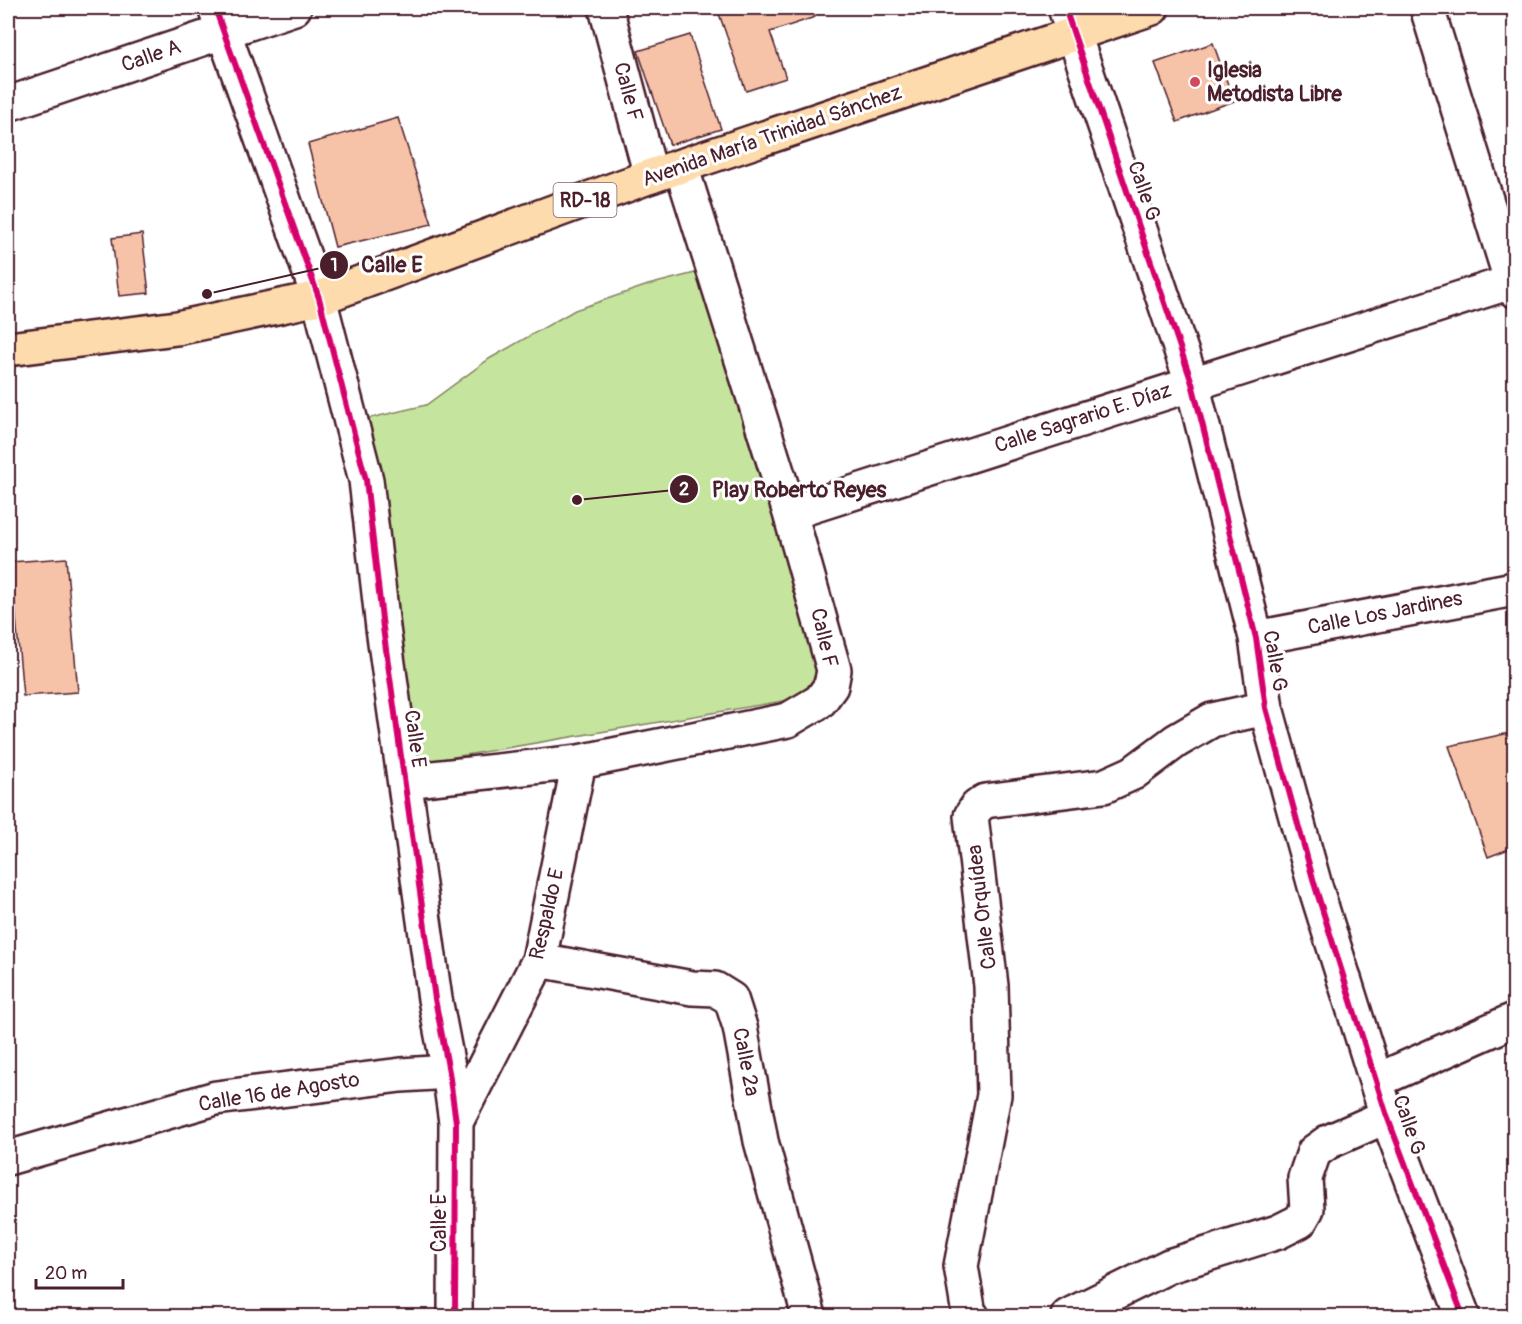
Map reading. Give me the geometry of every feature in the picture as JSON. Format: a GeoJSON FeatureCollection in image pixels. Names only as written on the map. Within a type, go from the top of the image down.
{"type":"FeatureCollection","features":[{"type":"Feature","properties":{"kind":"main road","name":"Avenida María Trinidad Sánchez"},"geometry":{"type":"LineString","coordinates":[[8,349],[177,328],[319,298],[1069,20],[1152,8]]}},
{"type":"Feature","properties":{"kind":"street","name":"Calle A"},"geometry":{"type":"LineString","coordinates":[[8,104],[219,20],[294,8]]}},
{"type":"Feature","properties":{"kind":"street","name":"Calle F"},"geometry":{"type":"LineString","coordinates":[[405,781],[579,762],[788,720],[820,701],[831,686],[834,670],[790,513],[606,8]]}},
{"type":"Feature","properties":{"kind":"street"},"geometry":{"type":"LineString","coordinates":[[1427,8],[1514,284]]}},
{"type":"Feature","properties":{"kind":"street","name":"Calle E"},"geometry":{"type":"LineString","coordinates":[[219,20],[319,298],[366,480],[383,628],[435,999],[456,1122],[454,1317]]}},
{"type":"Feature","properties":{"kind":"street","name":"Calle G"},"geometry":{"type":"LineString","coordinates":[[1069,20],[1192,383],[1256,638],[1266,708],[1315,886],[1387,1116],[1463,1317]]}},
{"type":"Feature","properties":{"kind":"street","name":"Calle Sagrario E. Díaz"},"geometry":{"type":"LineString","coordinates":[[790,513],[1192,383],[1514,284]]}},
{"type":"Feature","properties":{"kind":"street","name":"Calle Los Jardines"},"geometry":{"type":"LineString","coordinates":[[1256,638],[1515,589]]}},
{"type":"Feature","properties":{"kind":"street","name":"Calle Orquídea"},"geometry":{"type":"LineString","coordinates":[[967,1316],[961,1266],[994,1095],[991,986],[971,816],[985,801],[1104,786],[1133,773],[1176,741],[1212,720],[1266,708]]}},
{"type":"Feature","properties":{"kind":"street","name":"Respaldo E"},"geometry":{"type":"LineString","coordinates":[[456,1122],[539,960],[579,762]]}},
{"type":"Feature","properties":{"kind":"street","name":"Calle 2ª"},"geometry":{"type":"LineString","coordinates":[[539,960],[715,989],[731,999],[740,1027],[761,1141],[809,1317]]}},
{"type":"Feature","properties":{"kind":"street"},"geometry":{"type":"LineString","coordinates":[[1376,1081],[1515,1020]]}},
{"type":"Feature","properties":{"kind":"street","name":"Calle 16 de Agosto"},"geometry":{"type":"LineString","coordinates":[[8,1158],[216,1098],[401,1075],[449,1072]]}},
{"type":"Feature","properties":{"kind":"street"},"geometry":{"type":"LineString","coordinates":[[1068,1317],[1169,1266],[1278,1232],[1300,1221],[1307,1209],[1305,1178],[1314,1152],[1328,1142],[1387,1116]]}},
{"type":"Feature","properties":{"kind":"green space"},"geometry":{"type":"Polygon","coordinates":[[[699,272],[816,646],[817,664],[814,677],[794,699],[418,763],[381,518],[384,482],[366,419],[426,405],[489,359],[575,310],[648,285],[699,272]]]}},
{"type":"Feature","properties":{"kind":"building"},"geometry":{"type":"Polygon","coordinates":[[[717,8],[812,8],[815,17],[770,32],[786,78],[746,91],[717,8]]]}},
{"type":"Feature","properties":{"kind":"building"},"geometry":{"type":"Polygon","coordinates":[[[690,35],[721,129],[670,145],[638,51],[690,35]]]}},
{"type":"Feature","properties":{"kind":"building","name":"Iglesia Metodista Libre"},"geometry":{"type":"Polygon","coordinates":[[[1213,43],[1234,101],[1177,122],[1155,63],[1213,43]]]}},
{"type":"Feature","properties":{"kind":"building"},"geometry":{"type":"Polygon","coordinates":[[[398,118],[432,224],[335,247],[308,144],[398,118]]]}},
{"type":"Feature","properties":{"kind":"building"},"geometry":{"type":"Polygon","coordinates":[[[142,234],[149,293],[119,296],[112,238],[142,234]]]}},
{"type":"Feature","properties":{"kind":"building"},"geometry":{"type":"Polygon","coordinates":[[[66,558],[78,692],[23,696],[11,562],[66,558]]]}},
{"type":"Feature","properties":{"kind":"building"},"geometry":{"type":"Polygon","coordinates":[[[1514,732],[1514,847],[1488,857],[1449,746],[1514,732]]]}},
{"type":"Feature","properties":{"kind":"cycle path"},"geometry":{"type":"LineString","coordinates":[[215,8],[319,298],[366,480],[383,628],[435,999],[456,1122],[455,1316]]}},
{"type":"Feature","properties":{"kind":"cycle path"},"geometry":{"type":"LineString","coordinates":[[1065,8],[1192,383],[1256,638],[1266,708],[1315,886],[1387,1116],[1463,1316]]}},
{"type":"Feature","properties":{"kind":"place","name":"Iglesia Metodista Libre"},"geometry":{"type":"Point","coordinates":[1195,82]}},
{"type":"Feature","properties":{"kind":"place","name":"Calle E"},"geometry":{"type":"Point","coordinates":[207,294]}},
{"type":"Feature","properties":{"kind":"place","name":"Play Roberto Reyes"},"geometry":{"type":"Point","coordinates":[577,500]}}]}
